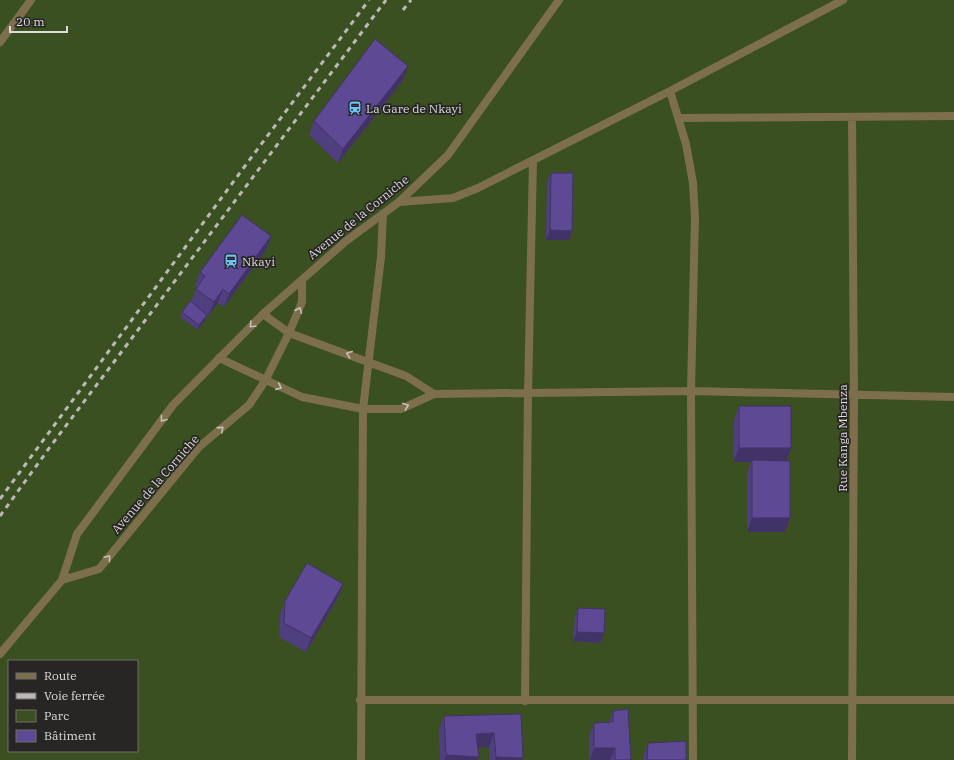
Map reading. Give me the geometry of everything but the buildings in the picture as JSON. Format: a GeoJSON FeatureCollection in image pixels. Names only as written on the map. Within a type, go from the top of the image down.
{"type":"FeatureCollection","features":[{"type":"Feature","properties":{"kind":"street"},"geometry":{"type":"LineString","coordinates":[[0,42],[31,0]]}},
{"type":"Feature","properties":{"kind":"street","name":"Avenue de la Corniche"},"geometry":{"type":"LineString","coordinates":[[0,654],[62,580],[77,534],[173,405],[263,314],[346,241],[399,202],[448,155],[559,0]]}},
{"type":"Feature","properties":{"kind":"street"},"geometry":{"type":"LineString","coordinates":[[399,202],[453,198],[533,161],[843,0]]}},
{"type":"Feature","properties":{"kind":"street"},"geometry":{"type":"LineString","coordinates":[[670,91],[679,118],[693,183],[695,217],[691,391],[693,760]]}},
{"type":"Feature","properties":{"kind":"street","name":"Rue Kanga Mbenza"},"geometry":{"type":"LineString","coordinates":[[852,116],[854,395],[852,760]]}},
{"type":"Feature","properties":{"kind":"street"},"geometry":{"type":"LineString","coordinates":[[679,118],[954,116]]}},
{"type":"Feature","properties":{"kind":"street"},"geometry":{"type":"LineString","coordinates":[[525,701],[528,394],[533,161]]}},
{"type":"Feature","properties":{"kind":"street"},"geometry":{"type":"LineString","coordinates":[[361,760],[360,700],[363,409],[381,257],[383,214]]}},
{"type":"Feature","properties":{"kind":"street","name":"Avenue de la Corniche"},"geometry":{"type":"LineString","coordinates":[[62,580],[99,569],[199,447],[249,405],[265,381],[289,333],[302,302],[302,280]]}},
{"type":"Feature","properties":{"kind":"street"},"geometry":{"type":"LineString","coordinates":[[263,314],[289,333],[406,376],[434,394]]}},
{"type":"Feature","properties":{"kind":"street"},"geometry":{"type":"LineString","coordinates":[[219,358],[265,381],[302,397],[363,409],[401,409],[434,394],[691,391],[954,396]]}},
{"type":"Feature","properties":{"kind":"street"},"geometry":{"type":"LineString","coordinates":[[360,700],[954,700]]}},
{"type":"Feature","properties":{"kind":"green space"},"geometry":{"type":"Polygon","coordinates":[[[0,0],[954,0],[954,760],[0,760],[0,0]]]}},
{"type":"Feature","properties":{"kind":"railway"},"geometry":{"type":"LineString","coordinates":[[0,499],[369,0]]}},
{"type":"Feature","properties":{"kind":"railway"},"geometry":{"type":"LineString","coordinates":[[0,516],[50,447],[386,0]]}},
{"type":"Feature","properties":{"kind":"railway"},"geometry":{"type":"LineString","coordinates":[[403,10],[411,0]]}},
{"type":"Feature","properties":{"kind":"place","name":"La Gare de Nkayi"},"geometry":{"type":"Point","coordinates":[355,108]}},
{"type":"Feature","properties":{"kind":"place","name":"Nkayi"},"geometry":{"type":"Point","coordinates":[231,261]}}]}
